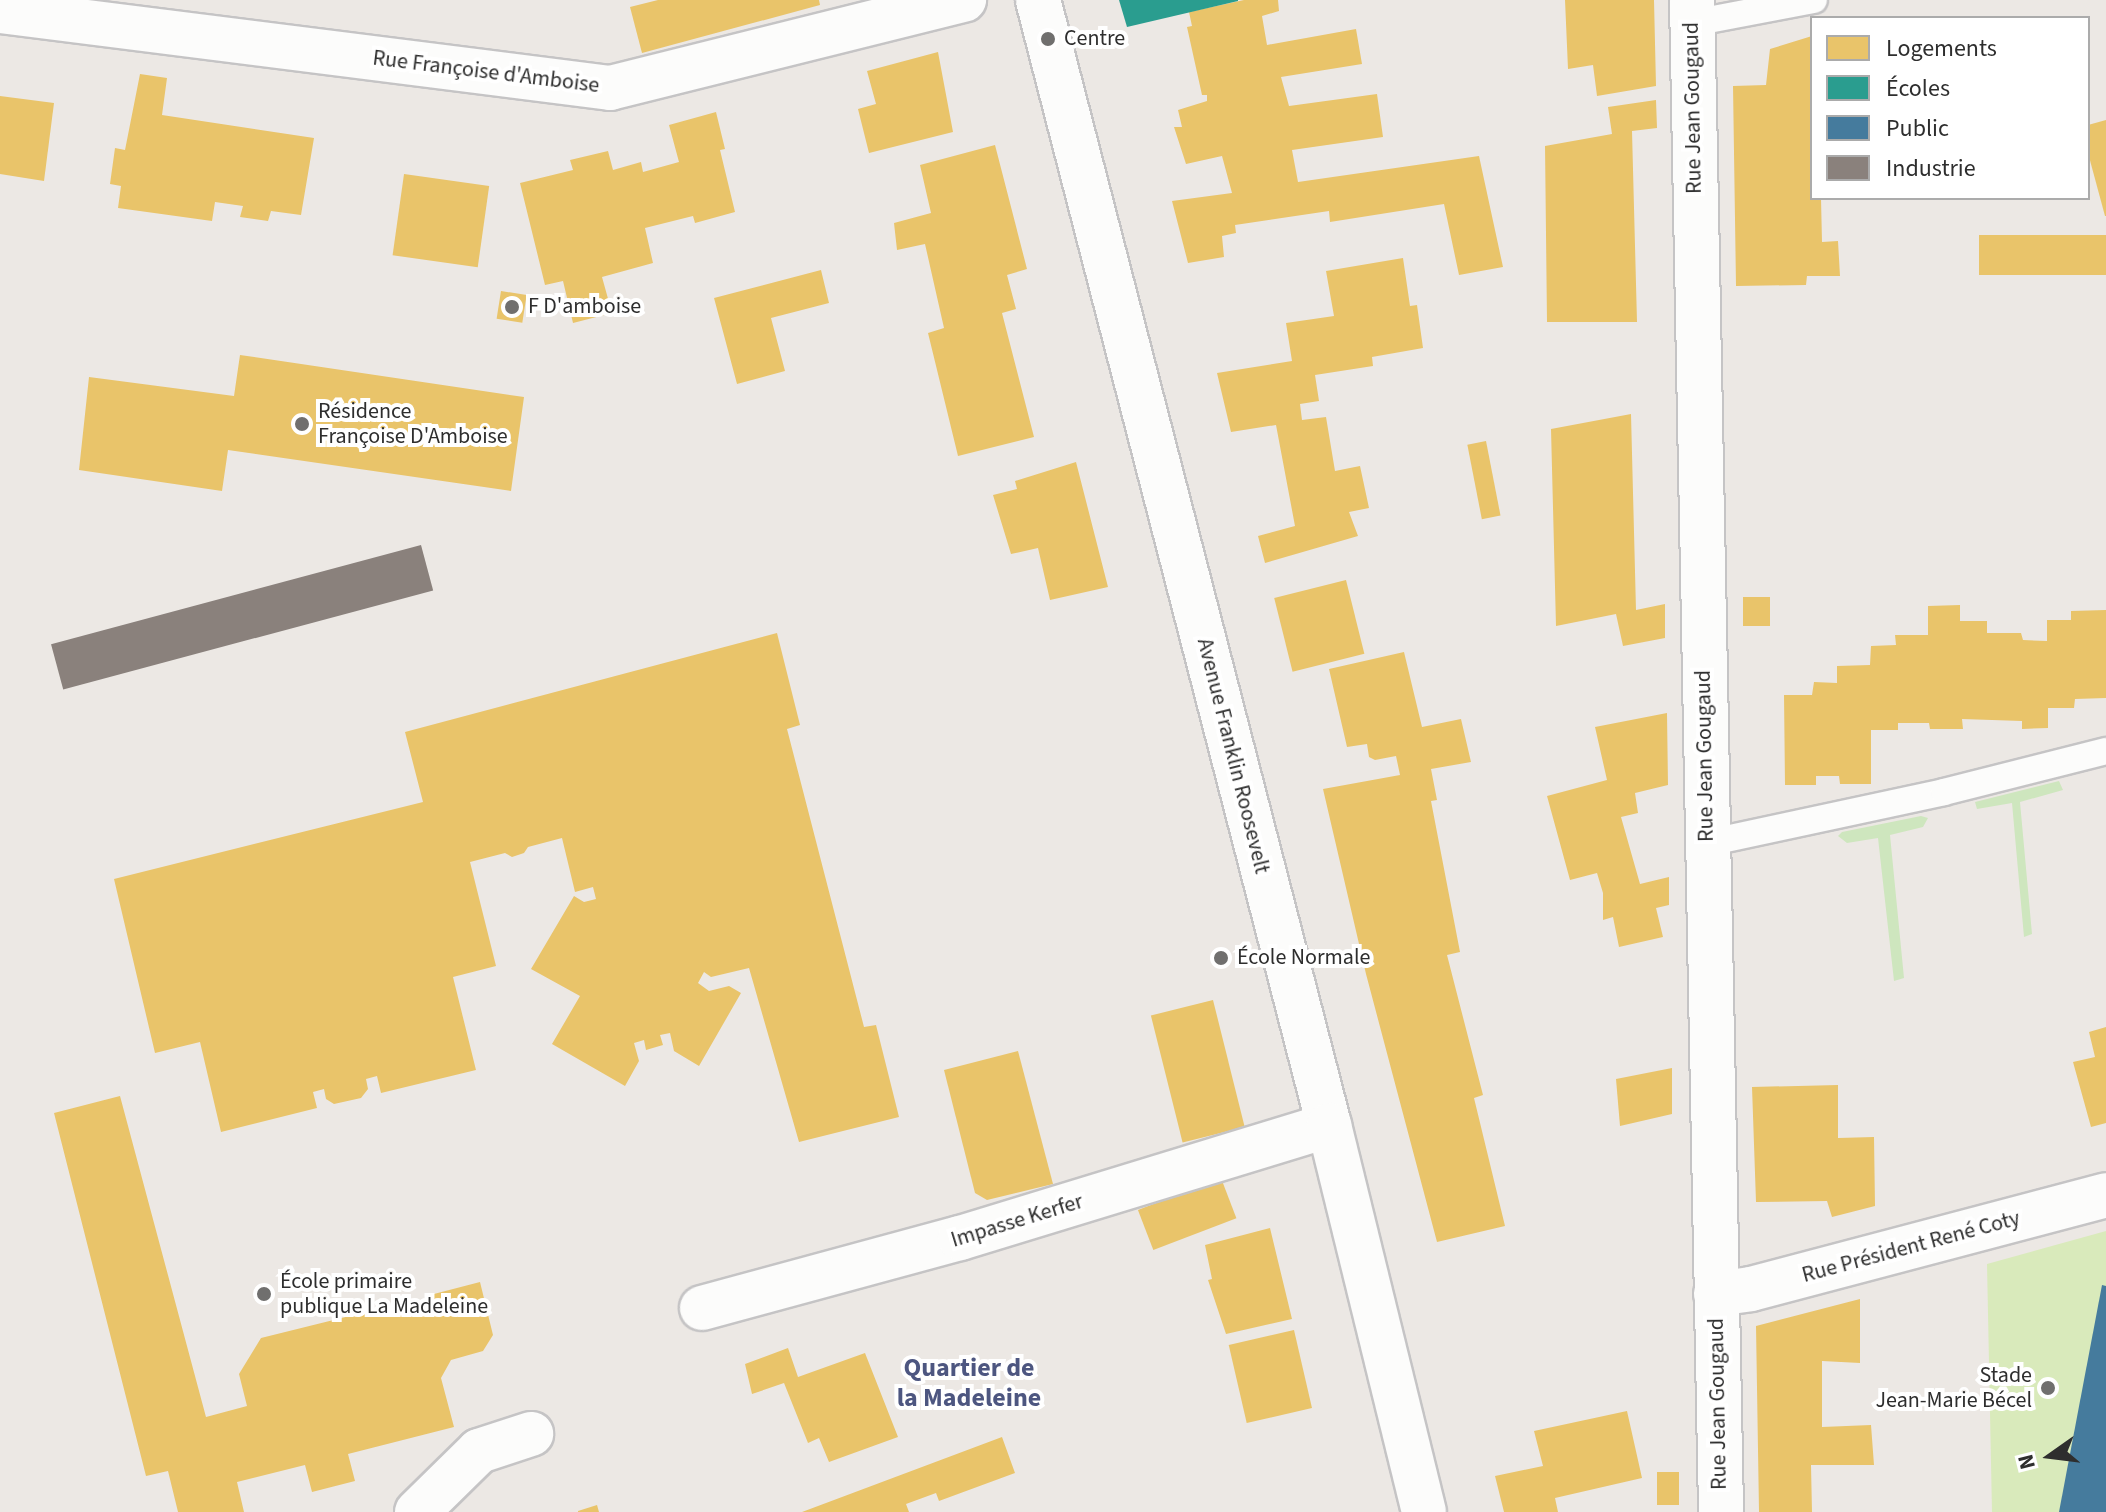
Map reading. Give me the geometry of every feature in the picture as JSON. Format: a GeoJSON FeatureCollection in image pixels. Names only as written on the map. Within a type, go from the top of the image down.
{"type":"FeatureCollection","features":[{"type":"Feature","properties":{"kind":"main road","name":"Rue Françoise d'Amboise"},"geometry":{"type":"LineString","coordinates":[[0,11],[610,88],[964,0]]}},
{"type":"Feature","properties":{"kind":"main road","name":"Avenue Franklin Roosevelt"},"geometry":{"type":"LineString","coordinates":[[1038,0],[1329,1125],[1424,1512]]}},
{"type":"Feature","properties":{"kind":"main road","name":"Rue Jean Gougaud"},"geometry":{"type":"LineString","coordinates":[[1692,11],[1721,1512]]}},
{"type":"Feature","properties":{"kind":"main road","name":"Impasse Kerfer"},"geometry":{"type":"LineString","coordinates":[[702,1308],[960,1238],[1329,1125]]}},
{"type":"Feature","properties":{"kind":"main road","name":"Rue Président René Coty"},"geometry":{"type":"LineString","coordinates":[[1716,1294],[1751,1289],[2106,1195]]}},
{"type":"Feature","properties":{"kind":"main road"},"geometry":{"type":"LineString","coordinates":[[417,1512],[479,1451],[531,1434]]}},
{"type":"Feature","properties":{"kind":"lane"},"geometry":{"type":"LineString","coordinates":[[1692,11],[1814,0]]}},
{"type":"Feature","properties":{"kind":"lane"},"geometry":{"type":"LineString","coordinates":[[1707,843],[1944,792],[2106,751]]}},
{"type":"Feature","properties":{"kind":"green space"},"geometry":{"type":"Polygon","coordinates":[[[2059,781],[2063,790],[2020,802],[2032,934],[2024,937],[2012,803],[1977,809],[1975,802],[2059,781]]]}},
{"type":"Feature","properties":{"kind":"green space"},"geometry":{"type":"Polygon","coordinates":[[[1921,816],[1928,818],[1923,827],[1890,835],[1904,978],[1894,981],[1878,838],[1847,843],[1838,836],[1842,832],[1921,816]]]}},
{"type":"Feature","properties":{"kind":"green space","name":"Stade Jean-Marie Bécel"},"geometry":{"type":"Polygon","coordinates":[[[2106,1231],[2106,1512],[1992,1512],[1987,1264],[2106,1231]]]}},
{"type":"Feature","properties":{"kind":"building: Logements"},"geometry":{"type":"Polygon","coordinates":[[[658,0],[819,0],[820,5],[642,53],[630,7],[658,0]]]}},
{"type":"Feature","properties":{"kind":"building: Logements"},"geometry":{"type":"Polygon","coordinates":[[[1244,0],[1278,0],[1279,11],[1262,16],[1267,45],[1356,29],[1362,64],[1281,77],[1289,106],[1377,94],[1383,137],[1292,150],[1298,182],[1479,156],[1503,267],[1459,275],[1444,204],[1330,222],[1329,211],[1235,225],[1236,233],[1222,236],[1224,257],[1188,263],[1172,201],[1232,193],[1222,156],[1186,164],[1174,127],[1182,127],[1178,110],[1207,101],[1207,95],[1202,95],[1187,27],[1192,26],[1189,12],[1244,0]]]}},
{"type":"Feature","properties":{"kind":"building: Logements"},"geometry":{"type":"Polygon","coordinates":[[[1565,0],[1654,0],[1656,86],[1597,96],[1593,65],[1568,69],[1565,0]]]}},
{"type":"Feature","properties":{"kind":"building: Logements"},"geometry":{"type":"Polygon","coordinates":[[[1810,37],[1810,200],[1821,200],[1822,242],[1838,241],[1840,276],[1807,276],[1806,285],[1736,286],[1733,86],[1766,85],[1770,49],[1810,37]]]}},
{"type":"Feature","properties":{"kind":"building: Logements"},"geometry":{"type":"Polygon","coordinates":[[[938,52],[953,132],[869,153],[858,109],[876,104],[867,71],[938,52]]]}},
{"type":"Feature","properties":{"kind":"building: Logements"},"geometry":{"type":"Polygon","coordinates":[[[140,74],[167,78],[162,115],[314,138],[301,215],[271,211],[268,221],[240,217],[243,206],[215,202],[212,221],[118,208],[121,186],[110,184],[115,148],[125,150],[140,74]]]}},
{"type":"Feature","properties":{"kind":"building: Logements"},"geometry":{"type":"Polygon","coordinates":[[[0,96],[54,103],[44,181],[0,174],[0,96]]]}},
{"type":"Feature","properties":{"kind":"building: Logements"},"geometry":{"type":"Polygon","coordinates":[[[1656,100],[1657,128],[1632,131],[1637,322],[1547,322],[1545,146],[1612,134],[1608,107],[1656,100]]]}},
{"type":"Feature","properties":{"kind":"building: Logements"},"geometry":{"type":"Polygon","coordinates":[[[716,112],[725,149],[720,150],[735,212],[695,223],[693,216],[645,228],[653,263],[602,277],[612,313],[573,323],[563,281],[545,285],[520,183],[573,170],[570,160],[608,151],[613,170],[641,162],[643,172],[679,162],[669,125],[716,112]]]}},
{"type":"Feature","properties":{"kind":"building: Logements"},"geometry":{"type":"Polygon","coordinates":[[[2106,120],[2106,216],[2090,160],[2090,124],[2106,120]]]}},
{"type":"Feature","properties":{"kind":"building: Logements"},"geometry":{"type":"Polygon","coordinates":[[[995,145],[1027,269],[1007,275],[1016,309],[1002,313],[1034,437],[958,456],[928,333],[944,328],[925,244],[897,250],[894,223],[931,213],[920,165],[995,145]]]}},
{"type":"Feature","properties":{"kind":"building: Logements"},"geometry":{"type":"Polygon","coordinates":[[[404,174],[489,186],[478,267],[393,255],[404,174]]]}},
{"type":"Feature","properties":{"kind":"building: Logements"},"geometry":{"type":"Polygon","coordinates":[[[1979,235],[2106,235],[2106,275],[1979,275],[1979,235]]]}},
{"type":"Feature","properties":{"kind":"building: Logements"},"geometry":{"type":"Polygon","coordinates":[[[1403,258],[1410,306],[1417,305],[1423,348],[1372,357],[1373,366],[1315,375],[1319,401],[1300,404],[1302,420],[1326,417],[1335,471],[1360,466],[1369,508],[1349,512],[1358,536],[1265,563],[1258,536],[1295,526],[1276,425],[1231,432],[1217,373],[1292,361],[1286,323],[1334,316],[1326,271],[1403,258]]]}},
{"type":"Feature","properties":{"kind":"building: Logements"},"geometry":{"type":"Polygon","coordinates":[[[821,270],[829,303],[771,318],[785,371],[737,384],[714,298],[821,270]]]}},
{"type":"Feature","properties":{"kind":"building: Logements","name":"F D'amboise"},"geometry":{"type":"Polygon","coordinates":[[[501,291],[527,295],[522,323],[497,319],[501,291]]]}},
{"type":"Feature","properties":{"kind":"building: Logements","name":"Résidence Françoise D'Amboise"},"geometry":{"type":"Polygon","coordinates":[[[240,355],[524,397],[511,491],[228,450],[222,491],[79,470],[89,377],[234,396],[240,355]]]}},
{"type":"Feature","properties":{"kind":"building: Logements"},"geometry":{"type":"Polygon","coordinates":[[[1631,414],[1636,610],[1665,604],[1665,638],[1623,646],[1616,614],[1556,626],[1551,429],[1631,414]]]}},
{"type":"Feature","properties":{"kind":"building: Logements"},"geometry":{"type":"Polygon","coordinates":[[[1486,441],[1501,516],[1482,519],[1467,445],[1486,441]]]}},
{"type":"Feature","properties":{"kind":"building: Logements"},"geometry":{"type":"Polygon","coordinates":[[[1076,462],[1108,587],[1050,600],[1038,548],[1011,554],[993,495],[1017,489],[1015,481],[1076,462]]]}},
{"type":"Feature","properties":{"kind":"building: Logements"},"geometry":{"type":"Polygon","coordinates":[[[1346,580],[1364,654],[1293,672],[1274,598],[1346,580]]]}},
{"type":"Feature","properties":{"kind":"building: Logements"},"geometry":{"type":"Polygon","coordinates":[[[1743,597],[1770,597],[1770,626],[1743,626],[1743,597]]]}},
{"type":"Feature","properties":{"kind":"building: Logements"},"geometry":{"type":"Polygon","coordinates":[[[1960,605],[1960,621],[1987,621],[1987,633],[2021,633],[2023,640],[2047,641],[2047,620],[2071,620],[2071,611],[2106,610],[2106,698],[2075,699],[2074,708],[2048,708],[2048,728],[2022,729],[2022,721],[1962,719],[1963,729],[1930,729],[1929,723],[1898,723],[1898,730],[1871,730],[1871,784],[1840,784],[1839,776],[1816,776],[1816,785],[1785,785],[1784,695],[1812,695],[1814,682],[1837,683],[1837,666],[1870,665],[1871,646],[1896,645],[1895,635],[1928,635],[1928,606],[1960,605]]]}},
{"type":"Feature","properties":{"kind":"building: Logements"},"geometry":{"type":"Polygon","coordinates":[[[777,633],[800,725],[787,729],[864,1027],[876,1025],[899,1117],[799,1142],[749,968],[711,977],[704,972],[698,983],[709,991],[729,986],[741,993],[699,1066],[674,1051],[670,1033],[660,1035],[663,1045],[646,1050],[644,1040],[634,1043],[639,1061],[625,1086],[552,1044],[580,996],[531,969],[574,896],[584,902],[596,899],[593,887],[575,892],[562,838],[528,847],[524,853],[512,857],[505,853],[470,862],[496,966],[453,977],[476,1070],[381,1093],[377,1076],[366,1079],[368,1089],[361,1098],[334,1104],[326,1099],[324,1089],[313,1092],[317,1108],[221,1132],[200,1042],[155,1053],[114,879],[423,802],[405,732],[777,633]]]}},
{"type":"Feature","properties":{"kind":"building: Logements"},"geometry":{"type":"Polygon","coordinates":[[[1404,652],[1422,727],[1461,719],[1471,762],[1431,769],[1437,800],[1431,801],[1460,952],[1447,955],[1483,1095],[1474,1098],[1505,1226],[1437,1242],[1366,974],[1323,789],[1400,775],[1396,756],[1375,760],[1369,757],[1367,744],[1347,747],[1329,669],[1404,652]]]}},
{"type":"Feature","properties":{"kind":"building: Logements"},"geometry":{"type":"Polygon","coordinates":[[[1667,713],[1668,785],[1635,793],[1638,813],[1621,817],[1640,884],[1669,877],[1669,905],[1656,908],[1663,937],[1619,947],[1613,917],[1603,920],[1603,893],[1597,873],[1570,880],[1547,796],[1607,780],[1595,727],[1667,713]]]}},
{"type":"Feature","properties":{"kind":"building: Logements"},"geometry":{"type":"Polygon","coordinates":[[[1213,1000],[1245,1127],[1183,1143],[1151,1015],[1213,1000]]]}},
{"type":"Feature","properties":{"kind":"building: Logements"},"geometry":{"type":"Polygon","coordinates":[[[2106,1027],[2106,1123],[2091,1127],[2073,1062],[2095,1057],[2089,1032],[2106,1027]]]}},
{"type":"Feature","properties":{"kind":"building: Logements"},"geometry":{"type":"Polygon","coordinates":[[[1018,1051],[1053,1184],[987,1200],[975,1193],[944,1070],[1018,1051]]]}},
{"type":"Feature","properties":{"kind":"building: Logements"},"geometry":{"type":"Polygon","coordinates":[[[1672,1068],[1672,1114],[1620,1126],[1616,1079],[1672,1068]]]}},
{"type":"Feature","properties":{"kind":"building: Logements"},"geometry":{"type":"Polygon","coordinates":[[[1838,1085],[1838,1138],[1874,1137],[1875,1206],[1832,1217],[1827,1201],[1756,1202],[1752,1087],[1838,1085]]]}},
{"type":"Feature","properties":{"kind":"building: Logements"},"geometry":{"type":"Polygon","coordinates":[[[120,1096],[206,1417],[247,1406],[239,1374],[261,1338],[402,1303],[419,1313],[430,1295],[480,1282],[493,1335],[483,1351],[451,1360],[441,1378],[454,1427],[348,1454],[355,1481],[312,1492],[305,1465],[237,1482],[244,1512],[178,1512],[168,1471],[146,1476],[54,1113],[120,1096]]]}},
{"type":"Feature","properties":{"kind":"building: Logements"},"geometry":{"type":"Polygon","coordinates":[[[1221,1178],[1236,1218],[1153,1250],[1138,1210],[1221,1178]]]}},
{"type":"Feature","properties":{"kind":"building: Logements"},"geometry":{"type":"Polygon","coordinates":[[[1270,1228],[1292,1319],[1226,1334],[1208,1280],[1212,1279],[1205,1245],[1270,1228]]]}},
{"type":"Feature","properties":{"kind":"building: Logements"},"geometry":{"type":"Polygon","coordinates":[[[1860,1299],[1860,1363],[1822,1361],[1822,1427],[1871,1425],[1874,1465],[1811,1465],[1812,1512],[1759,1512],[1756,1326],[1860,1299]]]}},
{"type":"Feature","properties":{"kind":"building: Logements"},"geometry":{"type":"Polygon","coordinates":[[[1294,1330],[1312,1408],[1247,1423],[1229,1345],[1294,1330]]]}},
{"type":"Feature","properties":{"kind":"building: Logements"},"geometry":{"type":"Polygon","coordinates":[[[788,1348],[798,1377],[865,1353],[898,1437],[829,1462],[819,1438],[808,1443],[784,1383],[752,1394],[745,1364],[788,1348]]]}},
{"type":"Feature","properties":{"kind":"building: Logements"},"geometry":{"type":"Polygon","coordinates":[[[1627,1411],[1642,1478],[1555,1498],[1558,1512],[1504,1512],[1495,1476],[1543,1466],[1534,1431],[1627,1411]]]}},
{"type":"Feature","properties":{"kind":"building: Logements"},"geometry":{"type":"Polygon","coordinates":[[[1002,1437],[1015,1473],[939,1501],[936,1493],[906,1504],[909,1512],[802,1512],[1002,1437]]]}},
{"type":"Feature","properties":{"kind":"building: Logements"},"geometry":{"type":"Polygon","coordinates":[[[1657,1472],[1679,1472],[1679,1505],[1657,1505],[1657,1472]]]}},
{"type":"Feature","properties":{"kind":"building: Logements"},"geometry":{"type":"Polygon","coordinates":[[[597,1505],[599,1512],[578,1512],[578,1511],[597,1505]]]}},
{"type":"Feature","properties":{"kind":"building: Écoles"},"geometry":{"type":"Polygon","coordinates":[[[1119,0],[1238,0],[1238,1],[1127,27],[1119,0]]]}},
{"type":"Feature","properties":{"kind":"building: Public"},"geometry":{"type":"Polygon","coordinates":[[[2102,1285],[2106,1286],[2106,1512],[2059,1512],[2102,1285]]]}},
{"type":"Feature","properties":{"kind":"building: Industrie"},"geometry":{"type":"Polygon","coordinates":[[[421,545],[433,590],[63,690],[51,644],[421,545]]]}},
{"type":"Feature","properties":{"kind":"place","name":"Centre"},"geometry":{"type":"Point","coordinates":[1048,39]}},
{"type":"Feature","properties":{"kind":"place","name":"F D'amboise"},"geometry":{"type":"Point","coordinates":[512,307]}},
{"type":"Feature","properties":{"kind":"place","name":"Résidence Françoise D'Amboise"},"geometry":{"type":"Point","coordinates":[302,424]}},
{"type":"Feature","properties":{"kind":"place","name":"École Normale"},"geometry":{"type":"Point","coordinates":[1221,958]}},
{"type":"Feature","properties":{"kind":"place","name":"École primaire publique La Madeleine"},"geometry":{"type":"Point","coordinates":[264,1294]}},
{"type":"Feature","properties":{"kind":"place","name":"Stade Jean-Marie Bécel"},"geometry":{"type":"Point","coordinates":[2048,1388]}},
{"type":"Feature","properties":{"kind":"district","name":"Quartier de la Madeleine"},"geometry":{"type":"Point","coordinates":[969,1383]}}]}
